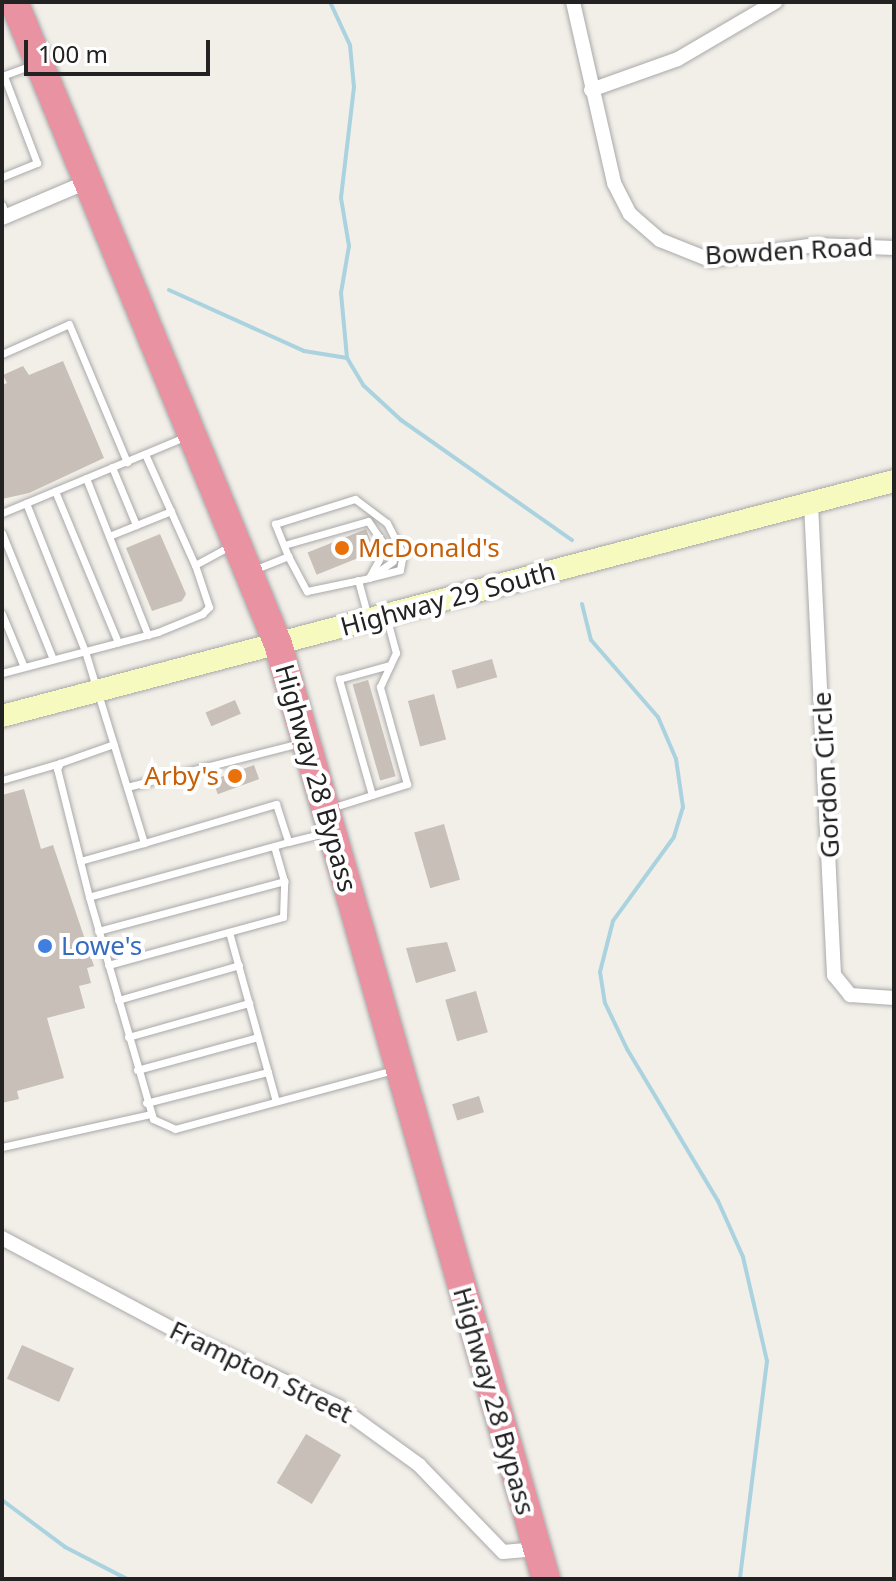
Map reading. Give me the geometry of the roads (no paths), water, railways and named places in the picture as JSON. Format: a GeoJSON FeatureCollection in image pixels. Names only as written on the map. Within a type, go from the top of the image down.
{"type":"FeatureCollection","features":[{"type":"Feature","properties":{"kind":"highway","name":"Highway 28 Bypass"},"geometry":{"type":"LineString","coordinates":[[14,2],[278,644],[546,1579]]}},
{"type":"Feature","properties":{"kind":"main road","name":"Highway 29 South"},"geometry":{"type":"LineString","coordinates":[[2,716],[894,481]]}},
{"type":"Feature","properties":{"kind":"street","name":"Bowden Road"},"geometry":{"type":"LineString","coordinates":[[573,2],[614,183],[630,214],[680,253],[710,260],[816,245],[894,248]]}},
{"type":"Feature","properties":{"kind":"street"},"geometry":{"type":"LineString","coordinates":[[591,90],[678,59],[775,2]]}},
{"type":"Feature","properties":{"kind":"street"},"geometry":{"type":"LineString","coordinates":[[3,213],[87,182]]}},
{"type":"Feature","properties":{"kind":"street","name":"Gordon Circle"},"geometry":{"type":"LineString","coordinates":[[811,504],[834,975],[850,995],[894,998]]}},
{"type":"Feature","properties":{"kind":"street","name":"Frampton Street"},"geometry":{"type":"LineString","coordinates":[[2,1238],[244,1365],[339,1407],[419,1465],[503,1552],[537,1549]]}},
{"type":"Feature","properties":{"kind":"lane"},"geometry":{"type":"LineString","coordinates":[[2,177],[37,163],[3,76],[38,62]]}},
{"type":"Feature","properties":{"kind":"lane"},"geometry":{"type":"LineString","coordinates":[[2,354],[69,324],[127,462]]}},
{"type":"Feature","properties":{"kind":"lane"},"geometry":{"type":"LineString","coordinates":[[2,513],[192,433]]}},
{"type":"Feature","properties":{"kind":"lane"},"geometry":{"type":"LineString","coordinates":[[2,673],[148,635],[209,607],[195,565],[145,454]]}},
{"type":"Feature","properties":{"kind":"lane"},"geometry":{"type":"LineString","coordinates":[[112,467],[136,525]]}},
{"type":"Feature","properties":{"kind":"lane"},"geometry":{"type":"LineString","coordinates":[[86,478],[148,635]]}},
{"type":"Feature","properties":{"kind":"lane"},"geometry":{"type":"LineString","coordinates":[[55,491],[118,642]]}},
{"type":"Feature","properties":{"kind":"lane"},"geometry":{"type":"LineString","coordinates":[[355,499],[387,523],[403,554],[400,570],[307,591],[284,545],[275,524],[355,499]]}},
{"type":"Feature","properties":{"kind":"lane"},"geometry":{"type":"LineString","coordinates":[[26,503],[85,651],[144,843]]}},
{"type":"Feature","properties":{"kind":"lane"},"geometry":{"type":"LineString","coordinates":[[109,536],[171,511]]}},
{"type":"Feature","properties":{"kind":"lane"},"geometry":{"type":"LineString","coordinates":[[284,545],[368,521],[385,542],[392,558],[369,578]]}},
{"type":"Feature","properties":{"kind":"lane"},"geometry":{"type":"LineString","coordinates":[[2,533],[53,659]]}},
{"type":"Feature","properties":{"kind":"lane"},"geometry":{"type":"LineString","coordinates":[[195,565],[238,542]]}},
{"type":"Feature","properties":{"kind":"lane"},"geometry":{"type":"LineString","coordinates":[[369,578],[385,542]]}},
{"type":"Feature","properties":{"kind":"lane"},"geometry":{"type":"LineString","coordinates":[[250,572],[288,556]]}},
{"type":"Feature","properties":{"kind":"lane"},"geometry":{"type":"LineString","coordinates":[[89,897],[288,842],[372,795],[407,784],[380,687],[396,653],[358,580]]}},
{"type":"Feature","properties":{"kind":"lane"},"geometry":{"type":"LineString","coordinates":[[2,614],[24,667]]}},
{"type":"Feature","properties":{"kind":"lane"},"geometry":{"type":"LineString","coordinates":[[372,795],[339,679],[390,665]]}},
{"type":"Feature","properties":{"kind":"lane"},"geometry":{"type":"LineString","coordinates":[[127,787],[306,741]]}},
{"type":"Feature","properties":{"kind":"lane"},"geometry":{"type":"LineString","coordinates":[[2,780],[114,744]]}},
{"type":"Feature","properties":{"kind":"lane"},"geometry":{"type":"LineString","coordinates":[[60,763],[57,769],[89,897],[146,1103],[151,1114],[164,1127],[175,1129],[399,1069]]}},
{"type":"Feature","properties":{"kind":"lane"},"geometry":{"type":"LineString","coordinates":[[80,861],[276,804],[288,842]]}},
{"type":"Feature","properties":{"kind":"lane"},"geometry":{"type":"LineString","coordinates":[[108,965],[283,917],[284,881],[274,846]]}},
{"type":"Feature","properties":{"kind":"lane"},"geometry":{"type":"LineString","coordinates":[[98,931],[284,881]]}},
{"type":"Feature","properties":{"kind":"lane"},"geometry":{"type":"LineString","coordinates":[[229,932],[276,1101]]}},
{"type":"Feature","properties":{"kind":"lane"},"geometry":{"type":"LineString","coordinates":[[118,1000],[239,965]]}},
{"type":"Feature","properties":{"kind":"lane"},"geometry":{"type":"LineString","coordinates":[[128,1037],[249,1003]]}},
{"type":"Feature","properties":{"kind":"lane"},"geometry":{"type":"LineString","coordinates":[[137,1070],[258,1037]]}},
{"type":"Feature","properties":{"kind":"lane"},"geometry":{"type":"LineString","coordinates":[[146,1103],[268,1072]]}},
{"type":"Feature","properties":{"kind":"lane"},"geometry":{"type":"LineString","coordinates":[[2,1147],[151,1114]]}},
{"type":"Feature","properties":{"kind":"waterway"},"geometry":{"type":"LineString","coordinates":[[330,2],[350,45],[354,87],[341,198],[349,246],[341,293],[347,358],[363,385],[401,420],[572,540]]}},
{"type":"Feature","properties":{"kind":"waterway"},"geometry":{"type":"LineString","coordinates":[[169,290],[304,351],[347,358]]}},
{"type":"Feature","properties":{"kind":"waterway"},"geometry":{"type":"LineString","coordinates":[[582,604],[591,640],[658,717],[676,759],[683,807],[674,837],[613,921],[600,972],[605,1003],[627,1049],[718,1201],[743,1257],[767,1361],[740,1579]]}},
{"type":"Feature","properties":{"kind":"waterway"},"geometry":{"type":"LineString","coordinates":[[2,1500],[65,1547],[127,1579]]}},
{"type":"Feature","properties":{"kind":"place","name":"McDonald's"},"geometry":{"type":"Point","coordinates":[342,548]}},
{"type":"Feature","properties":{"kind":"place","name":"Arby's"},"geometry":{"type":"Point","coordinates":[235,776]}},
{"type":"Feature","properties":{"kind":"place","name":"Lowe's"},"geometry":{"type":"Point","coordinates":[45,946]}}]}
